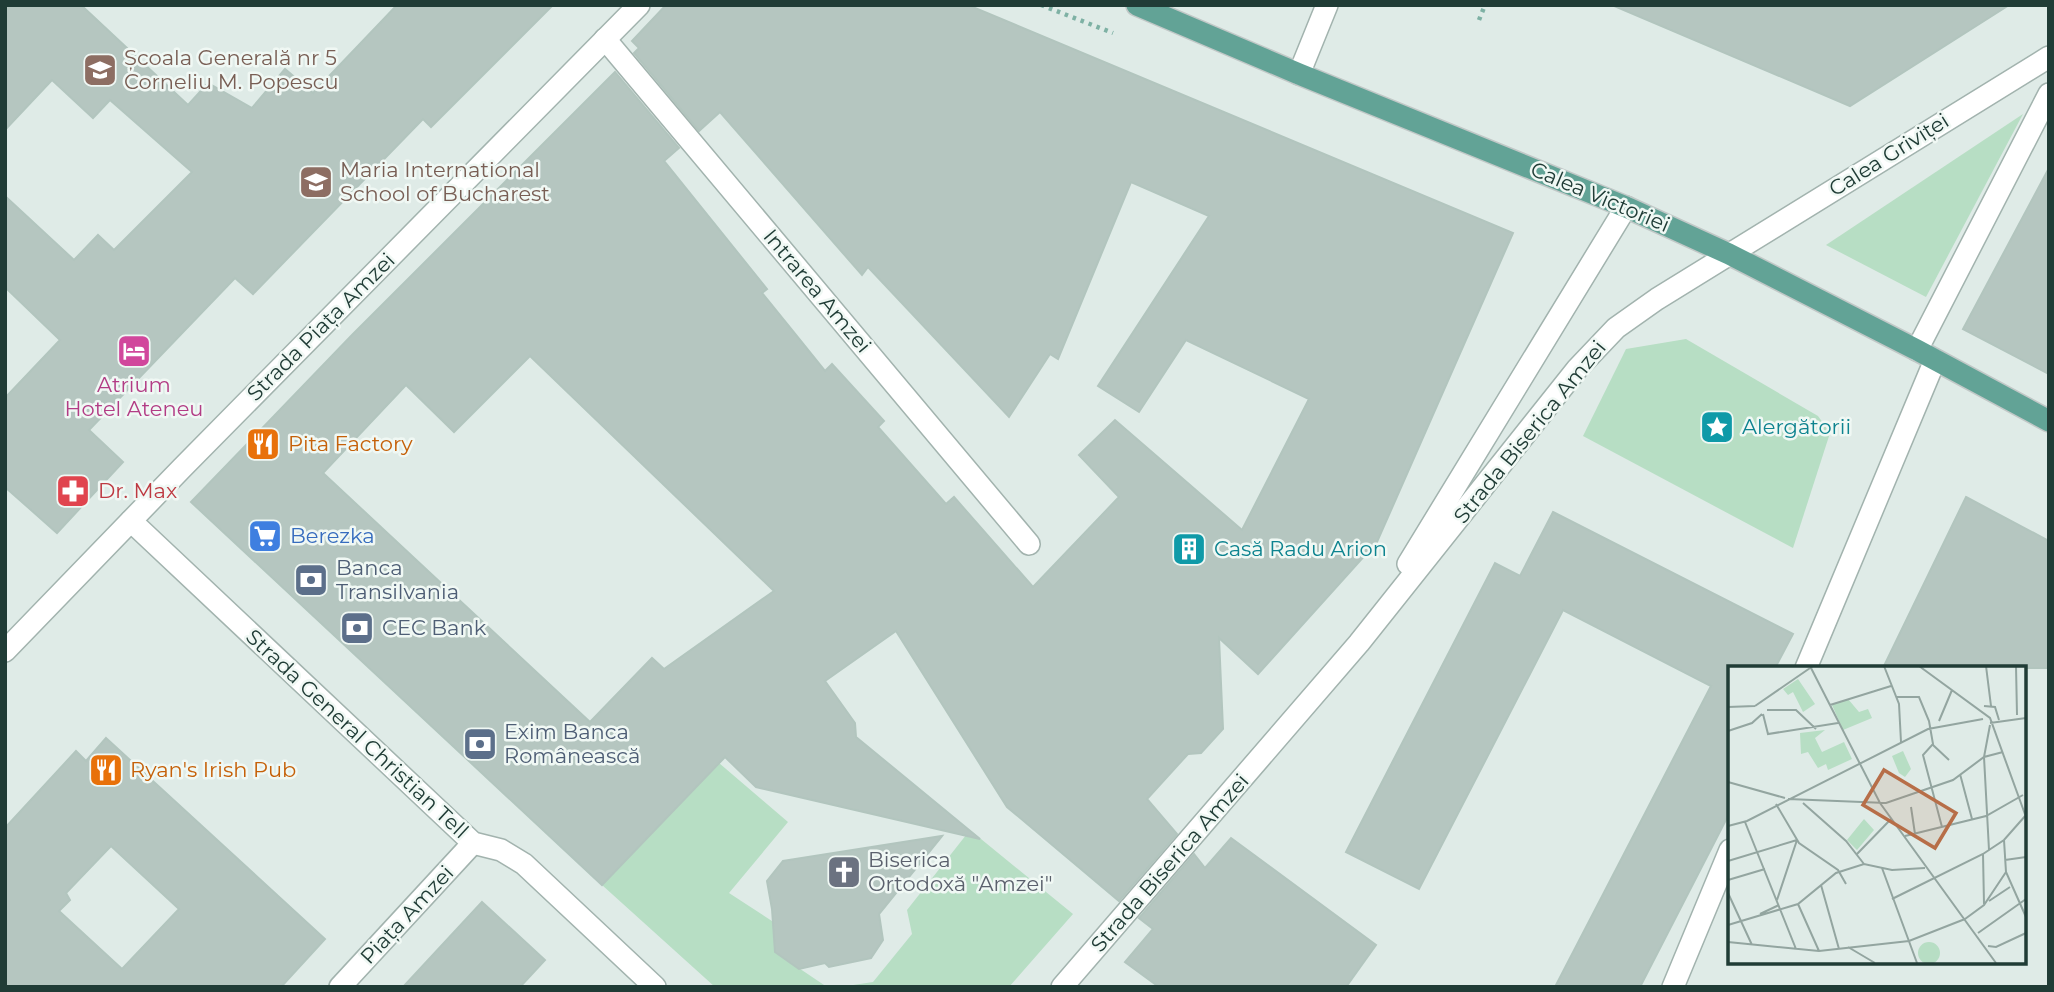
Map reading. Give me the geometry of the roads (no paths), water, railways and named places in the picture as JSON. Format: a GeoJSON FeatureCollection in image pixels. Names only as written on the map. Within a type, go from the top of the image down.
{"type":"FeatureCollection","features":[{"type":"Feature","properties":{"kind":"main road","name":"Calea Victoriei"},"geometry":{"type":"LineString","coordinates":[[1137,5],[1626,207],[1729,254],[2049,421]]}},
{"type":"Feature","properties":{"kind":"street","name":"Strada Piața Amzei"},"geometry":{"type":"LineString","coordinates":[[5,651],[639,5]]}},
{"type":"Feature","properties":{"kind":"street"},"geometry":{"type":"LineString","coordinates":[[1299,74],[1327,5]]}},
{"type":"Feature","properties":{"kind":"street","name":"Intrarea Amzei"},"geometry":{"type":"LineString","coordinates":[[605,39],[1029,544]]}},
{"type":"Feature","properties":{"kind":"street","name":"Calea Griviței"},"geometry":{"type":"LineString","coordinates":[[1729,254],[2049,57]]}},
{"type":"Feature","properties":{"kind":"street"},"geometry":{"type":"LineString","coordinates":[[1807,666],[1926,355],[2049,94]]}},
{"type":"Feature","properties":{"kind":"street","name":"Strada Biserica Amzei"},"geometry":{"type":"LineString","coordinates":[[1359,643],[1626,207]]}},
{"type":"Feature","properties":{"kind":"street","name":"Strada Biserica Amzei"},"geometry":{"type":"LineString","coordinates":[[1062,987],[1359,643],[1577,369],[1616,328],[1729,254]]}},
{"type":"Feature","properties":{"kind":"street","name":"Strada General Christian Tell"},"geometry":{"type":"LineString","coordinates":[[131,521],[473,842],[500,850],[524,864],[655,987]]}},
{"type":"Feature","properties":{"kind":"street","name":"Piața Amzei"},"geometry":{"type":"LineString","coordinates":[[340,987],[473,842]]}},
{"type":"Feature","properties":{"kind":"street"},"geometry":{"type":"LineString","coordinates":[[1673,987],[1728,855]]}},
{"type":"Feature","properties":{"kind":"place","name":"Școala Generală nr 5 Corneliu M. Popescu"},"geometry":{"type":"Point","coordinates":[100,70]}},
{"type":"Feature","properties":{"kind":"place","name":"Maria International School of Bucharest"},"geometry":{"type":"Point","coordinates":[316,182]}},
{"type":"Feature","properties":{"kind":"place","name":"Atrium Hotel Ateneu"},"geometry":{"type":"Point","coordinates":[134,351]}},
{"type":"Feature","properties":{"kind":"place","name":"Alergătorii"},"geometry":{"type":"Point","coordinates":[1717,427]}},
{"type":"Feature","properties":{"kind":"place","name":"Pita Factory"},"geometry":{"type":"Point","coordinates":[263,444]}},
{"type":"Feature","properties":{"kind":"place","name":"Dr. Max"},"geometry":{"type":"Point","coordinates":[73,491]}},
{"type":"Feature","properties":{"kind":"place","name":"Berezka"},"geometry":{"type":"Point","coordinates":[265,536]}},
{"type":"Feature","properties":{"kind":"place","name":"Casă Radu Arion"},"geometry":{"type":"Point","coordinates":[1189,549]}},
{"type":"Feature","properties":{"kind":"place","name":"Banca Transilvania"},"geometry":{"type":"Point","coordinates":[311,580]}},
{"type":"Feature","properties":{"kind":"place","name":"CEC Bank"},"geometry":{"type":"Point","coordinates":[357,628]}},
{"type":"Feature","properties":{"kind":"place","name":"Exim Banca Românească"},"geometry":{"type":"Point","coordinates":[480,744]}},
{"type":"Feature","properties":{"kind":"place","name":"Ryan's Irish Pub"},"geometry":{"type":"Point","coordinates":[106,770]}},
{"type":"Feature","properties":{"kind":"place","name":"Biserica Ortodoxă \"Amzei\""},"geometry":{"type":"Point","coordinates":[844,872]}}]}
